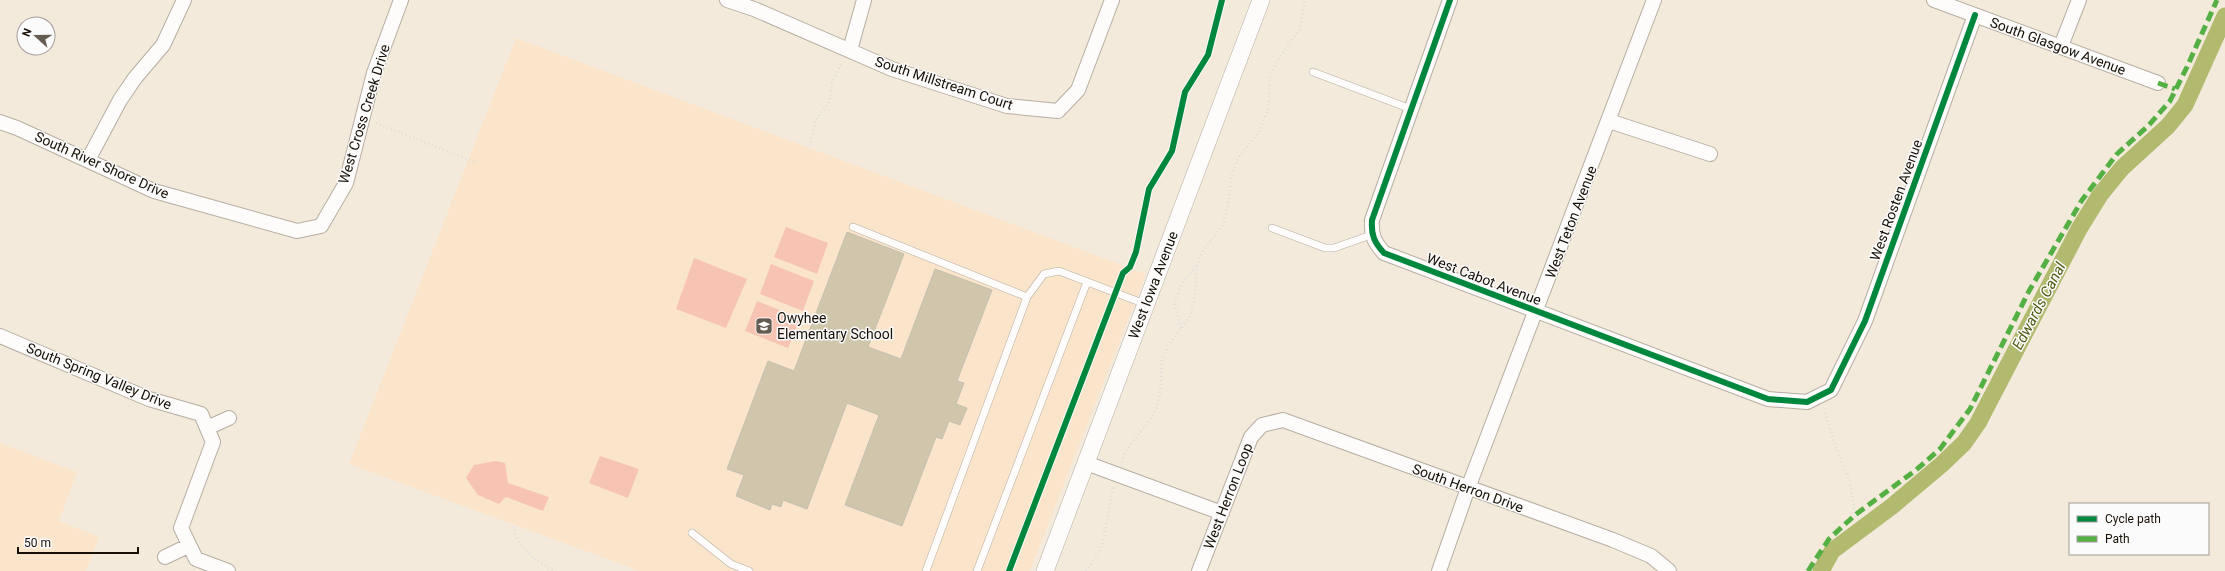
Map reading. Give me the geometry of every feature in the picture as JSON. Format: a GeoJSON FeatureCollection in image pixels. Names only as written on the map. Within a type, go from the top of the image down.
{"type":"FeatureCollection","features":[{"type":"Feature","properties":{"kind":"street"},"geometry":{"type":"LineString","coordinates":[[88,160],[120,100],[135,78],[163,45],[184,0]]}},
{"type":"Feature","properties":{"kind":"street","name":"West Cross Creek Drive"},"geometry":{"type":"LineString","coordinates":[[321,226],[346,183],[374,73],[401,0]]}},
{"type":"Feature","properties":{"kind":"street"},"geometry":{"type":"LineString","coordinates":[[727,0],[754,9],[850,50],[864,0]]}},
{"type":"Feature","properties":{"kind":"street","name":"South Millstream Court"},"geometry":{"type":"LineString","coordinates":[[850,50],[892,70],[1007,106],[1058,111],[1078,90],[1112,0]]}},
{"type":"Feature","properties":{"kind":"street","name":"West Iowa Avenue"},"geometry":{"type":"LineString","coordinates":[[1045,571],[1261,0]]}},
{"type":"Feature","properties":{"kind":"street","name":"West Teton Avenue"},"geometry":{"type":"LineString","coordinates":[[1439,571],[1468,488],[1609,122],[1654,0]]}},
{"type":"Feature","properties":{"kind":"street","name":"South Glasgow Avenue"},"geometry":{"type":"LineString","coordinates":[[1934,0],[2158,83]]}},
{"type":"Feature","properties":{"kind":"street"},"geometry":{"type":"LineString","coordinates":[[2061,46],[2079,0]]}},
{"type":"Feature","properties":{"kind":"street"},"geometry":{"type":"LineString","coordinates":[[1371,235],[1372,220],[1448,1]]}},
{"type":"Feature","properties":{"kind":"street","name":"West Rosten Avenue"},"geometry":{"type":"LineString","coordinates":[[1825,393],[1865,321],[1976,15]]}},
{"type":"Feature","properties":{"kind":"street","name":"South River Shore Drive"},"geometry":{"type":"LineString","coordinates":[[0,122],[17,128],[154,191],[297,231],[321,226]]}},
{"type":"Feature","properties":{"kind":"street"},"geometry":{"type":"LineString","coordinates":[[1609,122],[1710,154]]}},
{"type":"Feature","properties":{"kind":"street","name":"West Cabot Avenue"},"geometry":{"type":"LineString","coordinates":[[1371,235],[1376,245],[1384,253],[1768,399],[1807,402],[1825,393]]}},
{"type":"Feature","properties":{"kind":"street","name":"South Spring Valley Drive"},"geometry":{"type":"LineString","coordinates":[[0,336],[149,399],[201,414],[213,442],[181,528],[188,546],[196,559],[228,571]]}},
{"type":"Feature","properties":{"kind":"street"},"geometry":{"type":"LineString","coordinates":[[207,428],[229,418]]}},
{"type":"Feature","properties":{"kind":"street","name":"South Herron Drive"},"geometry":{"type":"LineString","coordinates":[[1262,425],[1283,420],[1651,556],[1669,571]]}},
{"type":"Feature","properties":{"kind":"street","name":"West Herron Loop"},"geometry":{"type":"LineString","coordinates":[[1199,571],[1251,437],[1262,425]]}},
{"type":"Feature","properties":{"kind":"street"},"geometry":{"type":"LineString","coordinates":[[1086,463],[1222,513]]}},
{"type":"Feature","properties":{"kind":"street"},"geometry":{"type":"LineString","coordinates":[[165,557],[188,546]]}},
{"type":"Feature","properties":{"kind":"lane"},"geometry":{"type":"LineString","coordinates":[[1313,72],[1411,109]]}},
{"type":"Feature","properties":{"kind":"lane"},"geometry":{"type":"LineString","coordinates":[[853,227],[1027,297]]}},
{"type":"Feature","properties":{"kind":"lane"},"geometry":{"type":"LineString","coordinates":[[1272,228],[1325,248],[1334,248],[1371,235]]}},
{"type":"Feature","properties":{"kind":"lane"},"geometry":{"type":"LineString","coordinates":[[926,571],[1027,297],[1044,274],[1059,271],[1116,294],[1146,304]]}},
{"type":"Feature","properties":{"kind":"lane"},"geometry":{"type":"LineString","coordinates":[[977,571],[1087,282]]}},
{"type":"Feature","properties":{"kind":"lane"},"geometry":{"type":"LineString","coordinates":[[692,533],[731,564],[748,571]]}},
{"type":"Feature","properties":{"kind":"path"},"geometry":{"type":"LineString","coordinates":[[1009,571],[1123,274],[1130,267],[1136,252],[1149,189],[1172,151],[1185,92],[1208,56],[1222,0]]}},
{"type":"Feature","properties":{"kind":"path"},"geometry":{"type":"LineString","coordinates":[[1086,571],[1101,547],[1111,492],[1125,452],[1150,420],[1156,408],[1160,393],[1162,359],[1168,346],[1190,316],[1196,297],[1198,264],[1203,251],[1216,238],[1223,225],[1228,206],[1232,174],[1238,158],[1259,132],[1268,110],[1270,78],[1277,60],[1300,29],[1305,0]]}},
{"type":"Feature","properties":{"kind":"path"},"geometry":{"type":"LineString","coordinates":[[810,146],[815,121],[828,104],[831,96],[832,83],[850,50]]}},
{"type":"Feature","properties":{"kind":"path"},"geometry":{"type":"LineString","coordinates":[[363,118],[477,164]]}},
{"type":"Feature","properties":{"kind":"path"},"geometry":{"type":"LineString","coordinates":[[1181,328],[1174,303],[1182,283],[1198,264]]}},
{"type":"Feature","properties":{"kind":"path"},"geometry":{"type":"LineString","coordinates":[[1825,393],[1838,453],[1850,481],[1855,515]]}},
{"type":"Feature","properties":{"kind":"path"},"geometry":{"type":"LineString","coordinates":[[514,526],[514,536],[519,545],[554,571]]}},
{"type":"Feature","properties":{"kind":"shaded area","name":"Owyhee Elementary School"},"geometry":{"type":"Polygon","coordinates":[[[516,38],[1146,274],[1030,571],[640,571],[349,464],[516,38]]]}},
{"type":"Feature","properties":{"kind":"shaded area"},"geometry":{"type":"Polygon","coordinates":[[[786,227],[828,243],[817,274],[774,257],[786,227]]]}},
{"type":"Feature","properties":{"kind":"shaded area"},"geometry":{"type":"Polygon","coordinates":[[[694,258],[747,279],[726,328],[676,309],[694,258]]]}},
{"type":"Feature","properties":{"kind":"shaded area"},"geometry":{"type":"Polygon","coordinates":[[[771,264],[814,281],[803,311],[760,294],[771,264]]]}},
{"type":"Feature","properties":{"kind":"shaded area"},"geometry":{"type":"Polygon","coordinates":[[[757,301],[800,318],[788,348],[745,331],[757,301]]]}},
{"type":"Feature","properties":{"kind":"shaded area"},"geometry":{"type":"Polygon","coordinates":[[[0,443],[77,472],[59,521],[99,537],[86,571],[0,571],[0,443]]]}},
{"type":"Feature","properties":{"kind":"shaded area"},"geometry":{"type":"Polygon","coordinates":[[[600,456],[639,469],[628,498],[589,483],[600,456]]]}},
{"type":"Feature","properties":{"kind":"shaded area"},"geometry":{"type":"Polygon","coordinates":[[[496,461],[505,463],[508,483],[549,497],[543,511],[506,497],[499,504],[478,495],[466,478],[474,465],[496,461]]]}},
{"type":"Feature","properties":{"kind":"building"},"geometry":{"type":"Polygon","coordinates":[[[847,232],[904,254],[868,347],[901,359],[935,269],[992,290],[957,381],[964,383],[956,404],[967,408],[960,425],[949,421],[942,439],[936,437],[902,526],[845,505],[879,415],[847,403],[807,509],[783,500],[781,507],[772,504],[770,510],[736,496],[744,475],[727,469],[768,361],[794,371],[847,232]]]}},
{"type":"Feature","properties":{"kind":"waterway","name":"Edwards Canal"},"geometry":{"type":"LineString","coordinates":[[1821,571],[1832,551],[1891,507],[1941,465],[1964,443],[1978,423],[2079,229],[2100,195],[2122,168],[2168,126],[2185,105],[2225,16]]}},
{"type":"Feature","properties":{"kind":"marked path"},"geometry":{"type":"LineString","coordinates":[[1808,571],[1829,539],[1855,515],[1916,470],[1940,449],[1970,409],[2029,291],[2082,200],[2117,154],[2149,125],[2170,101],[2217,0]]}},
{"type":"Feature","properties":{"kind":"marked path"},"geometry":{"type":"LineString","coordinates":[[2158,83],[2175,89]]}},
{"type":"Feature","properties":{"kind":"cycle path"},"geometry":{"type":"LineString","coordinates":[[1009,571],[1123,273],[1130,267],[1136,252],[1149,189],[1172,151],[1185,92],[1208,55],[1222,0]]}},
{"type":"Feature","properties":{"kind":"cycle path"},"geometry":{"type":"LineString","coordinates":[[1450,0],[1372,220],[1374,238],[1384,253],[1768,399],[1807,402],[1831,390],[1865,321],[1975,15]]}},
{"type":"Feature","properties":{"kind":"place","name":"Owyhee Elementary School"},"geometry":{"type":"Point","coordinates":[764,326]}}]}
